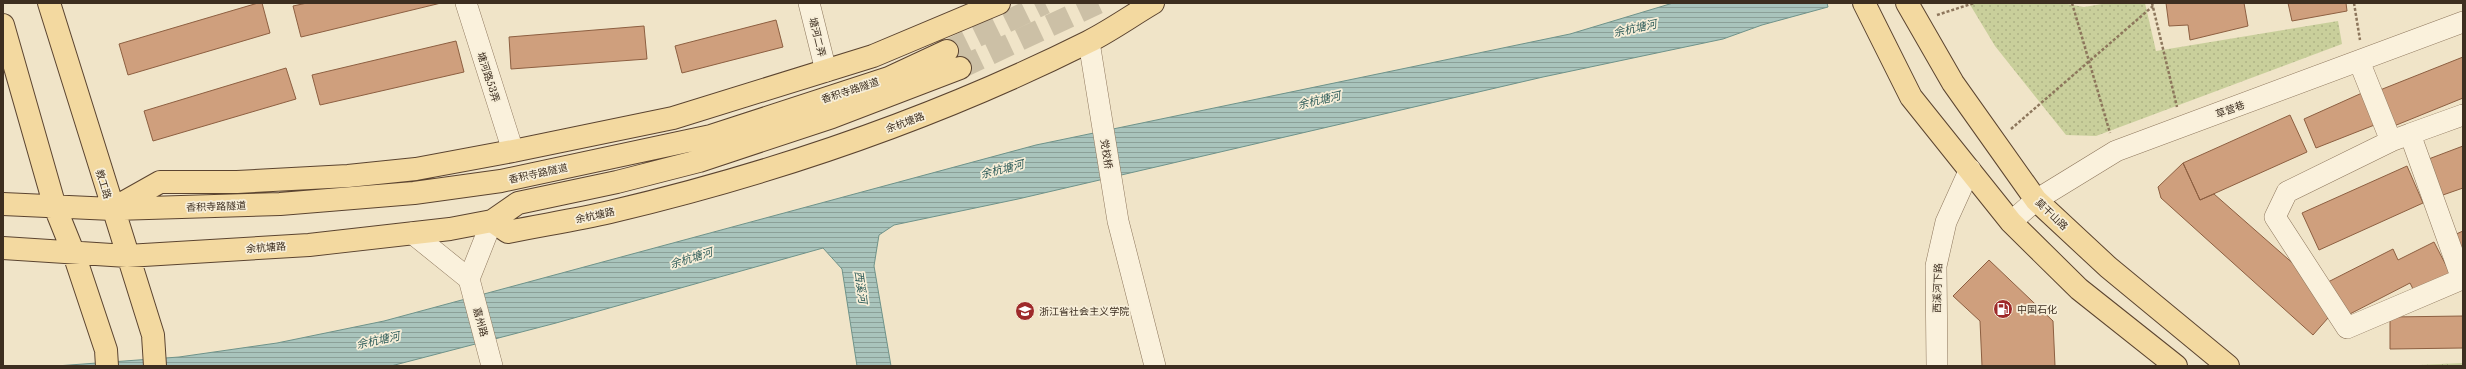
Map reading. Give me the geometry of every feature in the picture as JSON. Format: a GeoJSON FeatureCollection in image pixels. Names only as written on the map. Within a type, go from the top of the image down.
{"type":"FeatureCollection","features":[{"type":"Feature","properties":{"kind":"main road","name":"教工路"},"geometry":{"type":"LineString","coordinates":[[48,3],[152,335],[154,366]]}},
{"type":"Feature","properties":{"kind":"main road"},"geometry":{"type":"LineString","coordinates":[[3,204],[112,209],[160,182],[237,182],[348,176],[416,170],[513,151],[673,118],[873,56],[999,3]]}},
{"type":"Feature","properties":{"kind":"main road","name":"余杭塘路"},"geometry":{"type":"LineString","coordinates":[[3,248],[74,254],[128,256],[309,245],[450,229],[492,220],[508,232],[608,213],[710,187],[818,154],[940,110],[1089,42],[1153,3]]}},
{"type":"Feature","properties":{"kind":"main road"},"geometry":{"type":"LineString","coordinates":[[1864,3],[1911,97],[1970,168],[2011,222],[2079,289],[2176,366]]}},
{"type":"Feature","properties":{"kind":"main road","name":"莫干山路"},"geometry":{"type":"LineString","coordinates":[[1912,12],[1952,83],[1996,142],[2036,200],[2108,267],[2228,366]]}},
{"type":"Feature","properties":{"kind":"main road"},"geometry":{"type":"LineString","coordinates":[[3,25],[55,207],[74,254],[106,358]]}},
{"type":"Feature","properties":{"kind":"main road","name":"香积寺路隧道"},"geometry":{"type":"LineString","coordinates":[[112,209],[280,204],[414,193],[501,181],[711,136],[889,78],[947,51]]}},
{"type":"Feature","properties":{"kind":"main road","name":"香积寺路隧道"},"geometry":{"type":"LineString","coordinates":[[492,220],[518,203],[617,182],[699,161],[832,117],[960,68]]}},
{"type":"Feature","properties":{"kind":"street","name":"塘河路53弄"},"geometry":{"type":"LineString","coordinates":[[466,3],[513,151]]}},
{"type":"Feature","properties":{"kind":"street","name":"塘河二弄"},"geometry":{"type":"LineString","coordinates":[[809,3],[826,71]]}},
{"type":"Feature","properties":{"kind":"street","name":"草营巷"},"geometry":{"type":"LineString","coordinates":[[2011,222],[2036,200],[2116,151],[2463,22]]}},
{"type":"Feature","properties":{"kind":"street","name":"党校桥"},"geometry":{"type":"LineString","coordinates":[[1089,42],[1113,191],[1155,366]]}},
{"type":"Feature","properties":{"kind":"street"},"geometry":{"type":"LineString","coordinates":[[2363,59],[2401,137],[2462,280],[2347,328],[2275,217],[2288,192],[2401,137],[2463,115]]}},
{"type":"Feature","properties":{"kind":"street","name":"西溪河下路"},"geometry":{"type":"LineString","coordinates":[[1937,366],[1936,266],[1946,222],[1970,168]]}},
{"type":"Feature","properties":{"kind":"street"},"geometry":{"type":"LineString","coordinates":[[412,233],[469,278],[492,220]]}},
{"type":"Feature","properties":{"kind":"street","name":"嘉州路"},"geometry":{"type":"LineString","coordinates":[[469,278],[492,366]]}},
{"type":"Feature","properties":{"kind":"path"},"geometry":{"type":"LineString","coordinates":[[1912,12],[1974,3]]}},
{"type":"Feature","properties":{"kind":"path"},"geometry":{"type":"LineString","coordinates":[[2072,3],[2116,151]]}},
{"type":"Feature","properties":{"kind":"path"},"geometry":{"type":"LineString","coordinates":[[2354,3],[2363,59]]}},
{"type":"Feature","properties":{"kind":"path"},"geometry":{"type":"LineString","coordinates":[[1996,142],[2152,5],[2182,127]]}},
{"type":"Feature","properties":{"kind":"green space"},"geometry":{"type":"Polygon","coordinates":[[[1969,3],[2062,3],[2084,7],[2108,3],[2145,3],[2156,51],[2338,21],[2342,44],[2096,136],[2066,135],[1995,46],[1969,3]]]}},
{"type":"Feature","properties":{"kind":"green space"},"geometry":{"type":"Polygon","coordinates":[[[2463,363],[2463,366],[2396,366],[2463,363]]]}},
{"type":"Feature","properties":{"kind":"water"},"geometry":{"type":"Polygon","coordinates":[[[1673,3],[1827,3],[1828,7],[1762,25],[1723,39],[1543,77],[1018,199],[894,225],[879,235],[874,266],[891,366],[857,366],[842,269],[823,248],[556,323],[391,366],[56,366],[179,357],[277,343],[384,321],[1036,145],[1570,34],[1673,3]]]}},
{"type":"Feature","properties":{"kind":"building"},"geometry":{"type":"Polygon","coordinates":[[[262,3],[270,33],[128,75],[119,44],[262,3]]]}},
{"type":"Feature","properties":{"kind":"building"},"geometry":{"type":"Polygon","coordinates":[[[307,3],[441,3],[301,37],[293,6],[307,3]]]}},
{"type":"Feature","properties":{"kind":"building"},"geometry":{"type":"Polygon","coordinates":[[[2166,3],[2244,3],[2248,26],[2190,40],[2188,25],[2169,26],[2166,3]]]}},
{"type":"Feature","properties":{"kind":"building"},"geometry":{"type":"Polygon","coordinates":[[[2288,3],[2346,3],[2347,11],[2292,21],[2288,3]]]}},
{"type":"Feature","properties":{"kind":"building"},"geometry":{"type":"Polygon","coordinates":[[[776,20],[783,47],[682,73],[675,46],[776,20]]]}},
{"type":"Feature","properties":{"kind":"building"},"geometry":{"type":"Polygon","coordinates":[[[644,26],[647,59],[511,69],[509,37],[644,26]]]}},
{"type":"Feature","properties":{"kind":"building"},"geometry":{"type":"Polygon","coordinates":[[[456,41],[464,72],[320,105],[312,75],[456,41]]]}},
{"type":"Feature","properties":{"kind":"building"},"geometry":{"type":"Polygon","coordinates":[[[2463,57],[2463,98],[2394,126],[2380,90],[2463,57]]]}},
{"type":"Feature","properties":{"kind":"building"},"geometry":{"type":"Polygon","coordinates":[[[286,68],[296,99],[153,141],[144,111],[286,68]]]}},
{"type":"Feature","properties":{"kind":"building"},"geometry":{"type":"Polygon","coordinates":[[[2362,93],[2377,124],[2316,148],[2304,119],[2362,93]]]}},
{"type":"Feature","properties":{"kind":"building"},"geometry":{"type":"Polygon","coordinates":[[[2290,115],[2307,152],[2200,200],[2183,163],[2290,115]]]}},
{"type":"Feature","properties":{"kind":"building"},"geometry":{"type":"Polygon","coordinates":[[[2463,146],[2463,188],[2440,196],[2426,160],[2463,146]]]}},
{"type":"Feature","properties":{"kind":"building"},"geometry":{"type":"Polygon","coordinates":[[[2183,163],[2200,200],[2214,194],[2313,281],[2328,318],[2313,335],[2161,198],[2158,187],[2183,163]]]}},
{"type":"Feature","properties":{"kind":"building"},"geometry":{"type":"Polygon","coordinates":[[[2407,166],[2423,203],[2319,250],[2302,213],[2407,166]]]}},
{"type":"Feature","properties":{"kind":"building"},"geometry":{"type":"Polygon","coordinates":[[[2463,231],[2463,258],[2454,235],[2463,231]]]}},
{"type":"Feature","properties":{"kind":"building"},"geometry":{"type":"Polygon","coordinates":[[[2434,242],[2452,277],[2416,295],[2410,283],[2346,316],[2328,282],[2393,249],[2398,260],[2434,242]]]}},
{"type":"Feature","properties":{"kind":"building","name":"中国石化"},"geometry":{"type":"Polygon","coordinates":[[[1989,260],[2053,321],[2055,366],[1982,366],[1980,321],[1953,296],[1989,260]]]}},
{"type":"Feature","properties":{"kind":"building"},"geometry":{"type":"Polygon","coordinates":[[[2463,316],[2463,348],[2390,349],[2390,317],[2463,316]]]}},
{"type":"Feature","properties":{"kind":"tunnel"},"geometry":{"type":"LineString","coordinates":[[947,51],[1045,3]]}},
{"type":"Feature","properties":{"kind":"tunnel"},"geometry":{"type":"LineString","coordinates":[[960,68],[1098,3]]}},
{"type":"Feature","properties":{"kind":"place","name":"中国石化"},"geometry":{"type":"Point","coordinates":[2003,309]}},
{"type":"Feature","properties":{"kind":"place","name":"浙江省社会主义学院"},"geometry":{"type":"Point","coordinates":[1025,311]}},
{"type":"Feature","properties":{"kind":"water label","name":"余杭塘河"},"geometry":{"type":"Point","coordinates":[1635,28]}},
{"type":"Feature","properties":{"kind":"water label","name":"余杭塘河"},"geometry":{"type":"Point","coordinates":[1319,100]}},
{"type":"Feature","properties":{"kind":"water label","name":"余杭塘河"},"geometry":{"type":"Point","coordinates":[1002,169]}},
{"type":"Feature","properties":{"kind":"water label","name":"余杭塘河"},"geometry":{"type":"Point","coordinates":[691,258]}},
{"type":"Feature","properties":{"kind":"water label","name":"西溪河"},"geometry":{"type":"Point","coordinates":[861,287]}},
{"type":"Feature","properties":{"kind":"water label","name":"余杭塘河"},"geometry":{"type":"Point","coordinates":[378,340]}}]}
